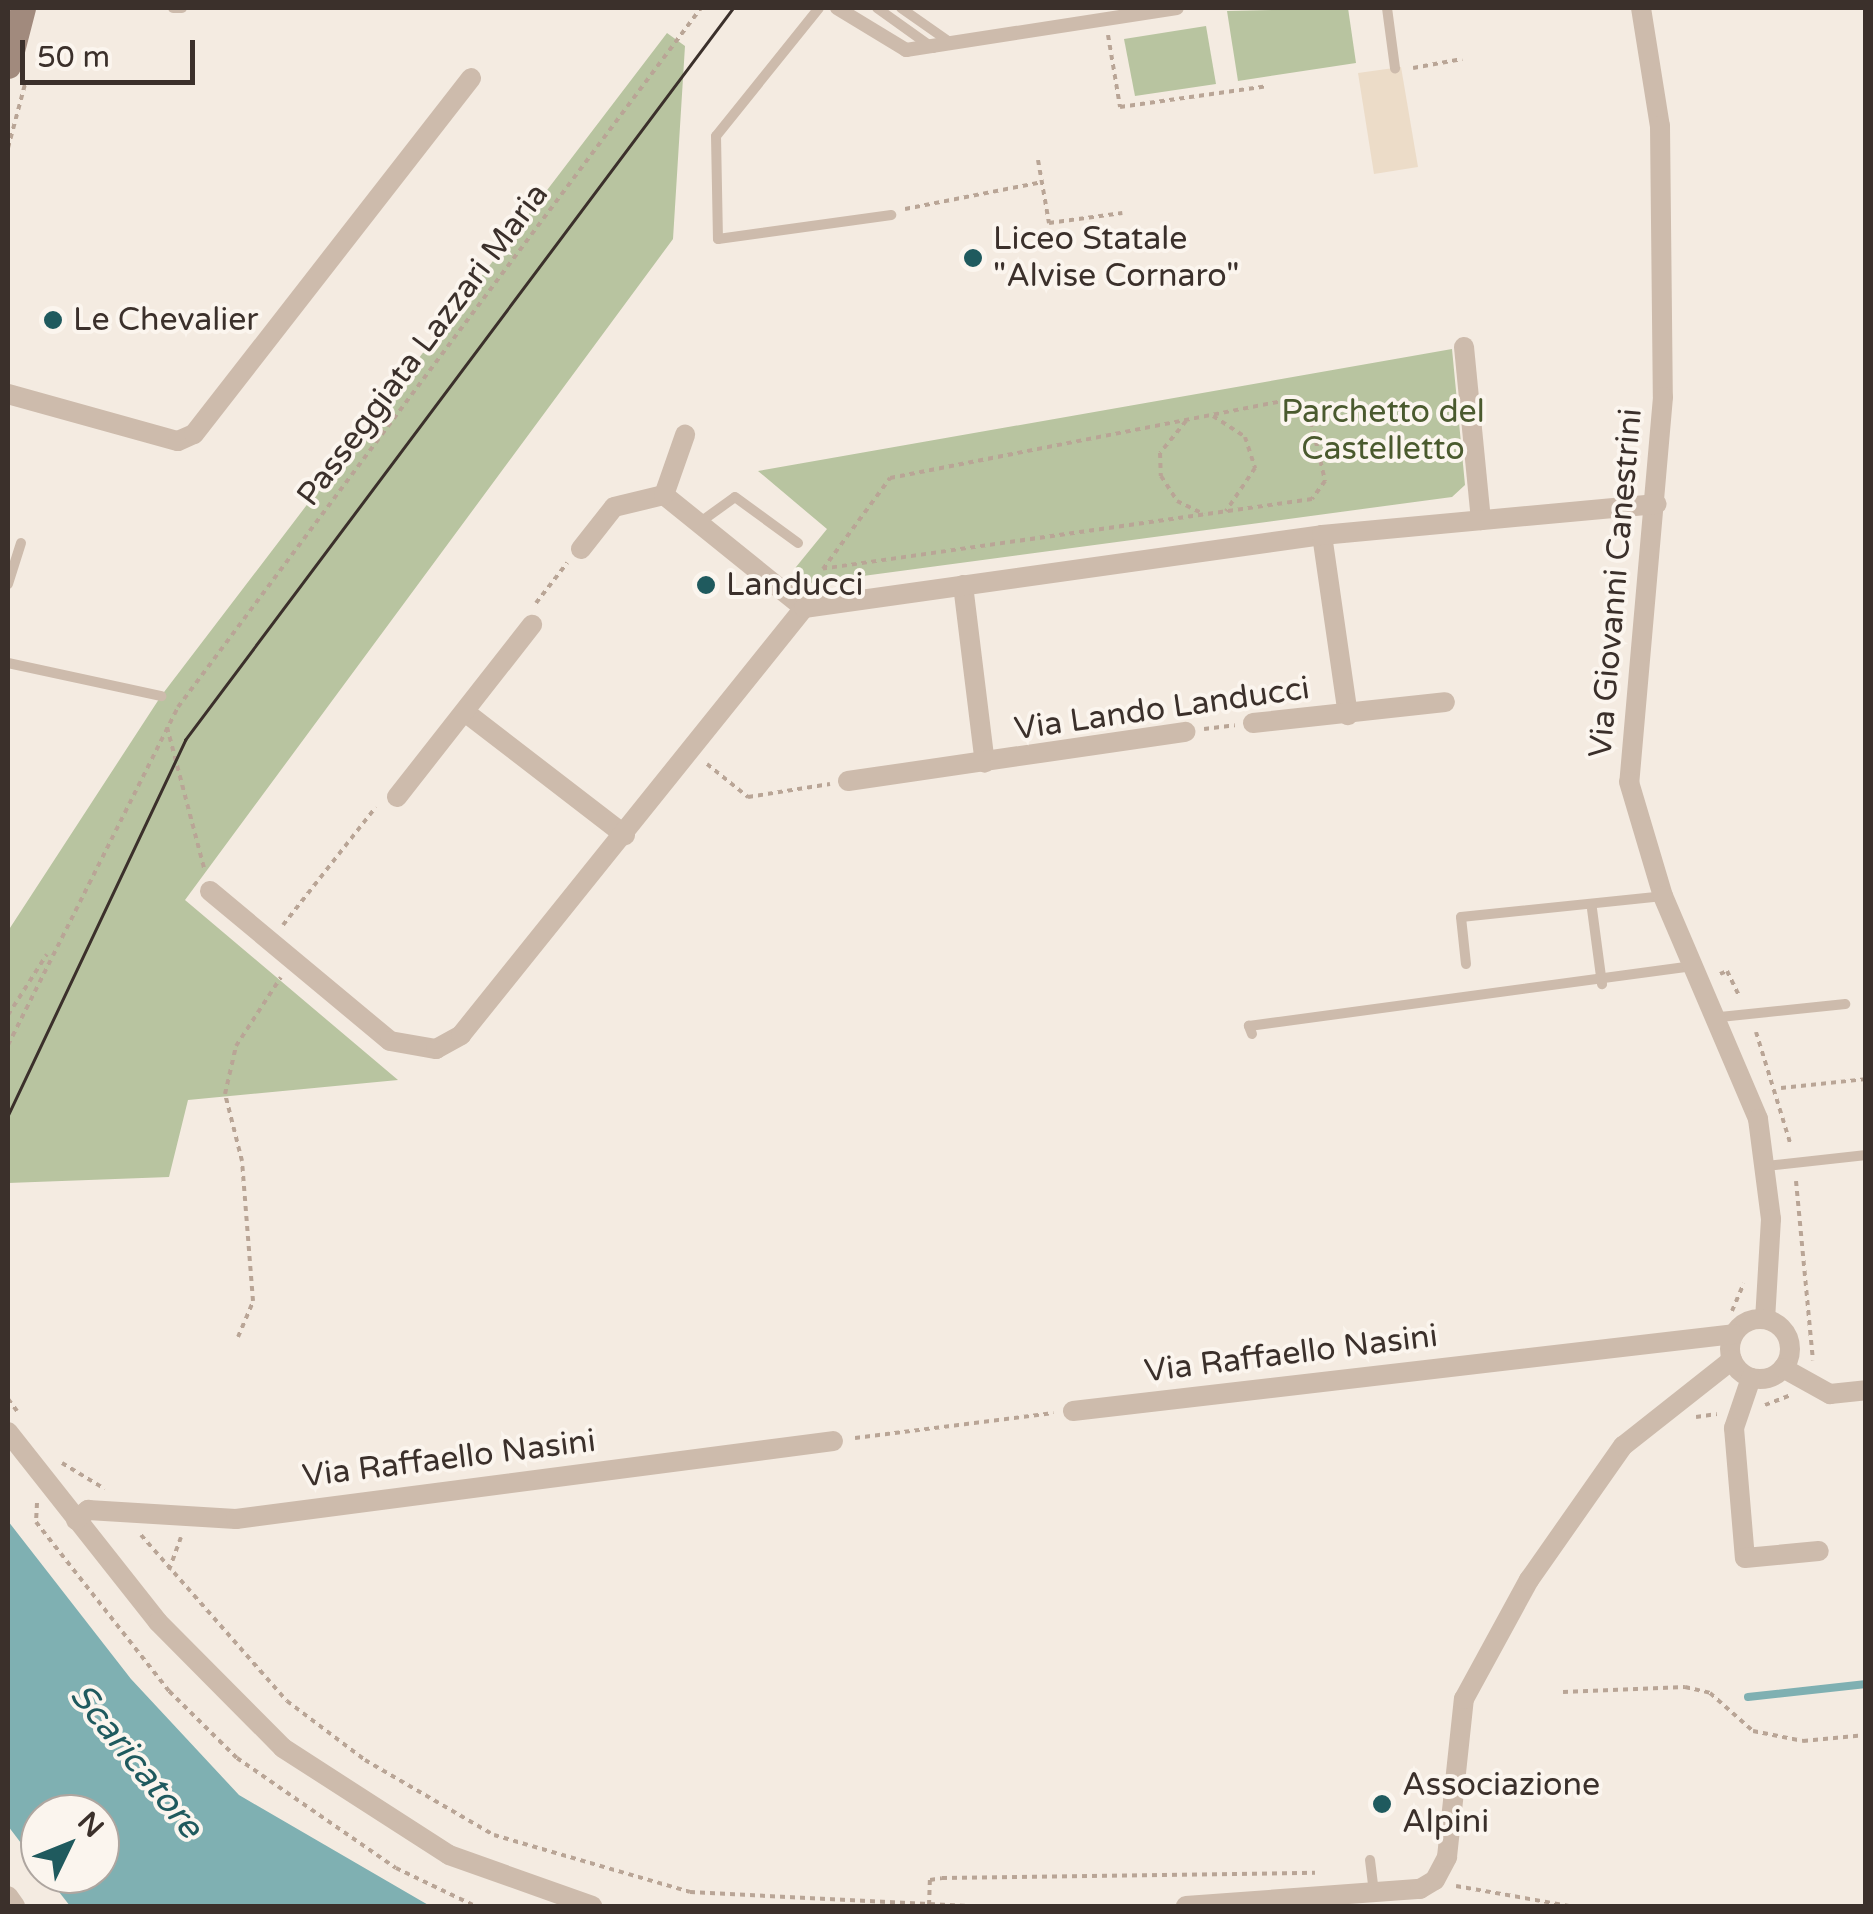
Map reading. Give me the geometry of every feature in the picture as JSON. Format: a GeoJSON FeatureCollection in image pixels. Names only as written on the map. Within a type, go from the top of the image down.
{"type":"FeatureCollection","features":[{"type":"Feature","properties":{"kind":"main road"},"geometry":{"type":"LineString","coordinates":[[8,66],[23,8]]}},
{"type":"Feature","properties":{"kind":"street"},"geometry":{"type":"LineString","coordinates":[[837,8],[882,40],[933,48],[1177,8]]}},
{"type":"Feature","properties":{"kind":"street","name":"Via Giovanni Canestrini"},"geometry":{"type":"LineString","coordinates":[[1641,8],[1663,200],[1658,504],[1627,736],[1638,826],[1663,896],[1720,1017],[1766,1166],[1765,1319],[1787,1334],[1783,1368]]}},
{"type":"Feature","properties":{"kind":"street"},"geometry":{"type":"LineString","coordinates":[[8,394],[178,440],[194,434],[471,78]]}},
{"type":"Feature","properties":{"kind":"street"},"geometry":{"type":"LineString","coordinates":[[1464,348],[1481,520]]}},
{"type":"Feature","properties":{"kind":"street"},"geometry":{"type":"LineString","coordinates":[[664,495],[685,435]]}},
{"type":"Feature","properties":{"kind":"street"},"geometry":{"type":"LineString","coordinates":[[664,495],[804,608]]}},
{"type":"Feature","properties":{"kind":"street"},"geometry":{"type":"LineString","coordinates":[[581,549],[614,508],[664,495]]}},
{"type":"Feature","properties":{"kind":"street"},"geometry":{"type":"LineString","coordinates":[[210,891],[390,1041],[436,1049],[461,1036],[626,835],[804,608],[1322,536],[1658,504]]}},
{"type":"Feature","properties":{"kind":"street","name":"Via Lando Landucci"},"geometry":{"type":"LineString","coordinates":[[1322,536],[1348,714]]}},
{"type":"Feature","properties":{"kind":"street","name":"Via Lando Landucci"},"geometry":{"type":"LineString","coordinates":[[963,585],[985,763]]}},
{"type":"Feature","properties":{"kind":"street"},"geometry":{"type":"LineString","coordinates":[[397,796],[532,625]]}},
{"type":"Feature","properties":{"kind":"street","name":"Via Lando Landucci"},"geometry":{"type":"LineString","coordinates":[[1253,723],[1446,702]]}},
{"type":"Feature","properties":{"kind":"street"},"geometry":{"type":"LineString","coordinates":[[465,712],[626,835]]}},
{"type":"Feature","properties":{"kind":"street","name":"Via Lando Landucci"},"geometry":{"type":"LineString","coordinates":[[848,782],[1185,732]]}},
{"type":"Feature","properties":{"kind":"street"},"geometry":{"type":"LineString","coordinates":[[1186,1906],[1374,1893],[1437,1878],[1464,1698],[1529,1580],[1623,1446],[1732,1360],[1734,1334],[1765,1319]]}},
{"type":"Feature","properties":{"kind":"street","name":"Via Raffaello Nasini"},"geometry":{"type":"LineString","coordinates":[[1073,1411],[1734,1334]]}},
{"type":"Feature","properties":{"kind":"street"},"geometry":{"type":"LineString","coordinates":[[1732,1360],[1751,1378]]}},
{"type":"Feature","properties":{"kind":"street"},"geometry":{"type":"LineString","coordinates":[[1751,1378],[1783,1368],[1830,1394],[1866,1390]]}},
{"type":"Feature","properties":{"kind":"street"},"geometry":{"type":"LineString","coordinates":[[1751,1378],[1734,1428],[1745,1558],[1819,1551]]}},
{"type":"Feature","properties":{"kind":"street"},"geometry":{"type":"LineString","coordinates":[[8,1432],[76,1520],[220,1690],[283,1748],[449,1855],[592,1906]]}},
{"type":"Feature","properties":{"kind":"street","name":"Via Raffaello Nasini"},"geometry":{"type":"LineString","coordinates":[[76,1520],[88,1510],[191,1522],[833,1442]]}},
{"type":"Feature","properties":{"kind":"street"},"geometry":{"type":"LineString","coordinates":[[8,1896],[16,1906]]}},
{"type":"Feature","properties":{"kind":"lane"},"geometry":{"type":"LineString","coordinates":[[173,8],[182,8]]}},
{"type":"Feature","properties":{"kind":"lane"},"geometry":{"type":"LineString","coordinates":[[819,8],[716,136],[718,240],[891,215]]}},
{"type":"Feature","properties":{"kind":"lane"},"geometry":{"type":"LineString","coordinates":[[877,8],[933,48]]}},
{"type":"Feature","properties":{"kind":"lane"},"geometry":{"type":"LineString","coordinates":[[901,8],[952,44]]}},
{"type":"Feature","properties":{"kind":"lane"},"geometry":{"type":"LineString","coordinates":[[1387,8],[1399,69]]}},
{"type":"Feature","properties":{"kind":"lane"},"geometry":{"type":"LineString","coordinates":[[699,523],[735,497],[798,542]]}},
{"type":"Feature","properties":{"kind":"lane"},"geometry":{"type":"LineString","coordinates":[[8,584],[20,544]]}},
{"type":"Feature","properties":{"kind":"lane"},"geometry":{"type":"LineString","coordinates":[[8,662],[161,696]]}},
{"type":"Feature","properties":{"kind":"lane"},"geometry":{"type":"LineString","coordinates":[[1466,964],[1461,918],[1592,909],[1663,896]]}},
{"type":"Feature","properties":{"kind":"lane"},"geometry":{"type":"LineString","coordinates":[[1592,909],[1602,984]]}},
{"type":"Feature","properties":{"kind":"lane"},"geometry":{"type":"LineString","coordinates":[[1252,1034],[1249,1026],[1602,984],[1694,966]]}},
{"type":"Feature","properties":{"kind":"lane"},"geometry":{"type":"LineString","coordinates":[[1720,1017],[1844,1004]]}},
{"type":"Feature","properties":{"kind":"lane"},"geometry":{"type":"LineString","coordinates":[[1766,1166],[1866,1155]]}},
{"type":"Feature","properties":{"kind":"lane"},"geometry":{"type":"LineString","coordinates":[[1370,1860],[1374,1893]]}},
{"type":"Feature","properties":{"kind":"path","name":"Passeggiata Lazzari Maria"},"geometry":{"type":"LineString","coordinates":[[50,950],[178,707],[701,8]]}},
{"type":"Feature","properties":{"kind":"path"},"geometry":{"type":"LineString","coordinates":[[1106,20],[1120,107],[1266,86]]}},
{"type":"Feature","properties":{"kind":"path"},"geometry":{"type":"LineString","coordinates":[[1399,69],[1462,58]]}},
{"type":"Feature","properties":{"kind":"path"},"geometry":{"type":"LineString","coordinates":[[1038,160],[1049,223],[1122,213]]}},
{"type":"Feature","properties":{"kind":"path"},"geometry":{"type":"LineString","coordinates":[[891,215],[1042,182]]}},
{"type":"Feature","properties":{"kind":"path"},"geometry":{"type":"LineString","coordinates":[[1300,401],[1325,481],[1312,499],[823,569],[890,478],[1188,419],[1300,401]]}},
{"type":"Feature","properties":{"kind":"path"},"geometry":{"type":"LineString","coordinates":[[1209,415],[1245,437],[1255,468],[1222,513]]}},
{"type":"Feature","properties":{"kind":"path"},"geometry":{"type":"LineString","coordinates":[[1188,419],[1160,453],[1161,476],[1177,502],[1209,515]]}},
{"type":"Feature","properties":{"kind":"path"},"geometry":{"type":"LineString","coordinates":[[532,625],[532,608],[581,549]]}},
{"type":"Feature","properties":{"kind":"path","name":"Via Lando Landucci"},"geometry":{"type":"LineString","coordinates":[[1185,732],[1253,723]]}},
{"type":"Feature","properties":{"kind":"path"},"geometry":{"type":"LineString","coordinates":[[166,726],[210,891]]}},
{"type":"Feature","properties":{"kind":"path"},"geometry":{"type":"LineString","coordinates":[[691,752],[748,798],[848,782]]}},
{"type":"Feature","properties":{"kind":"path"},"geometry":{"type":"LineString","coordinates":[[270,943],[383,799],[397,796]]}},
{"type":"Feature","properties":{"kind":"path"},"geometry":{"type":"LineString","coordinates":[[8,1015],[50,950]]}},
{"type":"Feature","properties":{"kind":"path"},"geometry":{"type":"LineString","coordinates":[[8,1045],[50,950]]}},
{"type":"Feature","properties":{"kind":"path"},"geometry":{"type":"LineString","coordinates":[[238,1337],[253,1301],[228,1072],[294,962]]}},
{"type":"Feature","properties":{"kind":"path"},"geometry":{"type":"LineString","coordinates":[[1727,971],[1740,999]]}},
{"type":"Feature","properties":{"kind":"path"},"geometry":{"type":"LineString","coordinates":[[1752,1022],[1778,1088],[1792,1152]]}},
{"type":"Feature","properties":{"kind":"path"},"geometry":{"type":"LineString","coordinates":[[1778,1088],[1866,1079]]}},
{"type":"Feature","properties":{"kind":"path"},"geometry":{"type":"LineString","coordinates":[[1795,1177],[1812,1332],[1808,1374]]}},
{"type":"Feature","properties":{"kind":"path"},"geometry":{"type":"LineString","coordinates":[[855,1438],[1073,1411]]}},
{"type":"Feature","properties":{"kind":"path"},"geometry":{"type":"LineString","coordinates":[[57,1460],[117,1497]]}},
{"type":"Feature","properties":{"kind":"path"},"geometry":{"type":"LineString","coordinates":[[168,1570],[191,1522]]}},
{"type":"Feature","properties":{"kind":"path"},"geometry":{"type":"LineString","coordinates":[[142,1538],[287,1701],[392,1778],[494,1835],[690,1892],[968,1906]]}},
{"type":"Feature","properties":{"kind":"path"},"geometry":{"type":"LineString","coordinates":[[1564,1692],[1685,1687],[1710,1693],[1753,1731],[1802,1741],[1866,1735]]}},
{"type":"Feature","properties":{"kind":"path"},"geometry":{"type":"LineString","coordinates":[[929,1905],[930,1880],[942,1878],[1324,1873]]}},
{"type":"Feature","properties":{"kind":"path"},"geometry":{"type":"LineString","coordinates":[[1437,1878],[1570,1906]]}},
{"type":"Feature","properties":{"kind":"green space"},"geometry":{"type":"Polygon","coordinates":[[[1348,8],[1356,63],[1238,81],[1227,11],[1348,8]]]}},
{"type":"Feature","properties":{"kind":"green space"},"geometry":{"type":"Polygon","coordinates":[[[1206,26],[1216,84],[1135,96],[1124,39],[1206,26]]]}},
{"type":"Feature","properties":{"kind":"green space"},"geometry":{"type":"Polygon","coordinates":[[[667,33],[685,46],[673,239],[185,900],[398,1080],[188,1100],[169,1177],[8,1183],[8,931],[161,696],[667,33]]]}},
{"type":"Feature","properties":{"kind":"green space","name":"Parchetto del Castelletto"},"geometry":{"type":"Polygon","coordinates":[[[1452,349],[1465,485],[1452,497],[803,584],[793,578],[796,567],[827,529],[758,471],[1452,349]]]}},
{"type":"Feature","properties":{"kind":"shaded area"},"geometry":{"type":"Polygon","coordinates":[[[1401,67],[1418,167],[1374,174],[1358,73],[1401,67]]]}},
{"type":"Feature","properties":{"kind":"water","name":"Scaricatore"},"geometry":{"type":"Polygon","coordinates":[[[8,1521],[131,1679],[239,1795],[430,1906],[70,1906],[61,1894],[120,1894],[120,1794],[20,1794],[20,1842],[8,1826],[8,1521]]]}},
{"type":"Feature","properties":{"kind":"waterway"},"geometry":{"type":"LineString","coordinates":[[1748,1697],[1866,1684]]}},
{"type":"Feature","properties":{"kind":"tram line"},"geometry":{"type":"LineString","coordinates":[[8,1115],[185,740],[733,8]]}},
{"type":"Feature","properties":{"kind":"place","name":"Liceo Statale \"Alvise Cornaro\""},"geometry":{"type":"Point","coordinates":[973,258]}},
{"type":"Feature","properties":{"kind":"place","name":"Le Chevalier"},"geometry":{"type":"Point","coordinates":[53,320]}},
{"type":"Feature","properties":{"kind":"place","name":"Landucci"},"geometry":{"type":"Point","coordinates":[706,585]}},
{"type":"Feature","properties":{"kind":"place","name":"Associazione Alpini"},"geometry":{"type":"Point","coordinates":[1382,1804]}}]}
